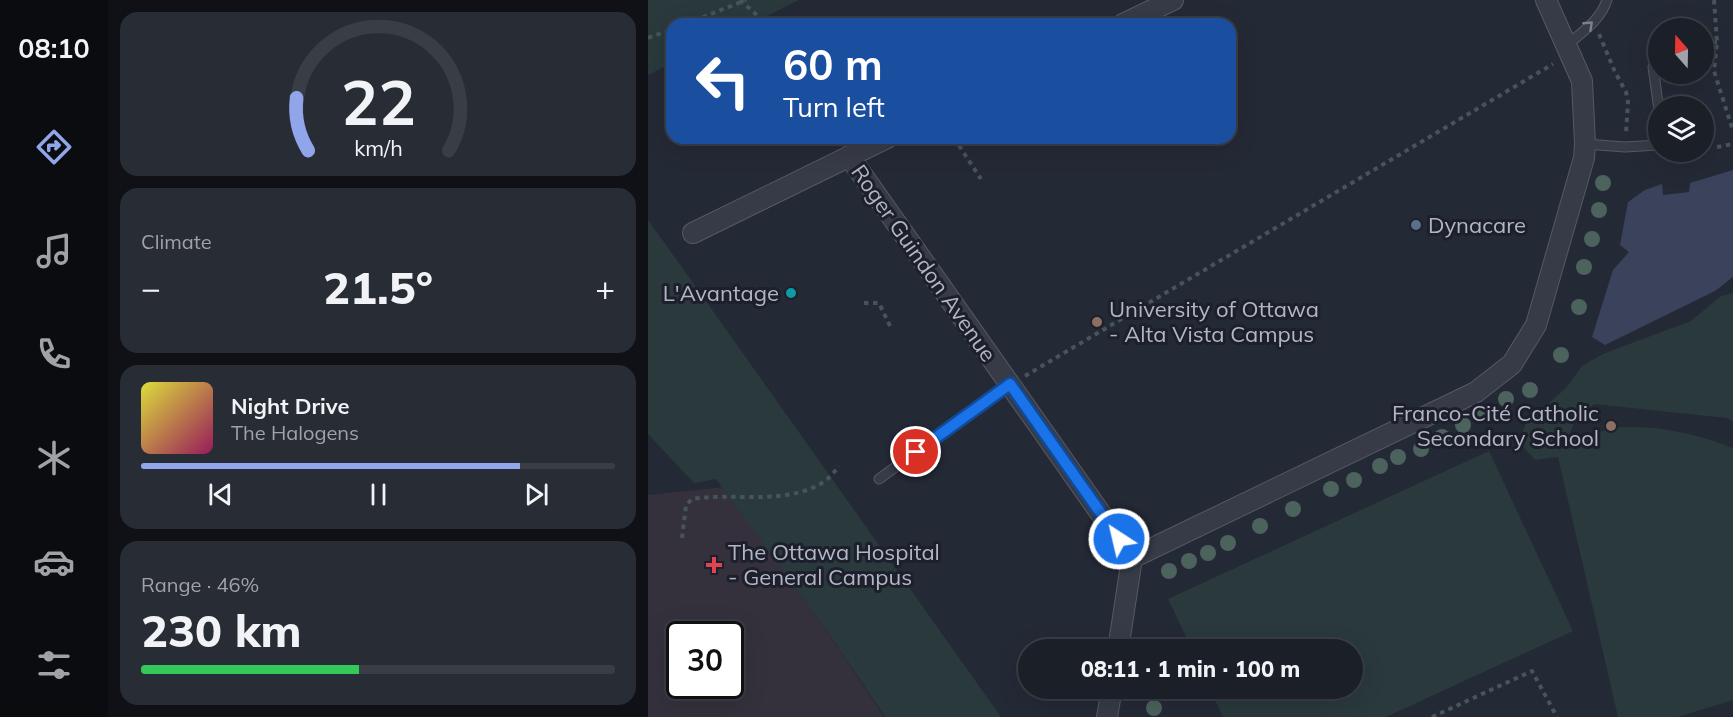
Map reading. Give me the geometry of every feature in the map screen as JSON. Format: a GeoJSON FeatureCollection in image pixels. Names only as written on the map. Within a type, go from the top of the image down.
{"type":"FeatureCollection","features":[{"type":"Feature","properties":{"kind":"street"},"geometry":{"type":"LineString","coordinates":[[1136,18],[1173,0]]}},
{"type":"Feature","properties":{"kind":"street"},"geometry":{"type":"LineString","coordinates":[[1120,639],[1132,558],[1476,392],[1512,364],[1536,325],[1584,158],[1582,81],[1546,0]]}},
{"type":"Feature","properties":{"kind":"street"},"geometry":{"type":"LineString","coordinates":[[693,233],[874,144]]}},
{"type":"Feature","properties":{"kind":"street","name":"Roger Guindon Avenue"},"geometry":{"type":"LineString","coordinates":[[849,156],[1132,558]]}},
{"type":"Feature","properties":{"kind":"street"},"geometry":{"type":"LineString","coordinates":[[1107,717],[1110,699]]}},
{"type":"Feature","properties":{"kind":"lane"},"geometry":{"type":"LineString","coordinates":[[1568,50],[1594,22],[1603,10],[1606,0]]}},
{"type":"Feature","properties":{"kind":"lane"},"geometry":{"type":"LineString","coordinates":[[1585,144],[1625,147],[1648,146]]}},
{"type":"Feature","properties":{"kind":"lane"},"geometry":{"type":"LineString","coordinates":[[879,479],[1010,384]]}},
{"type":"Feature","properties":{"kind":"path"},"geometry":{"type":"LineString","coordinates":[[1714,0],[1718,42],[1714,71],[1733,131]]}},
{"type":"Feature","properties":{"kind":"path"},"geometry":{"type":"LineString","coordinates":[[701,18],[743,1],[761,18]]}},
{"type":"Feature","properties":{"kind":"path"},"geometry":{"type":"LineString","coordinates":[[1594,22],[1626,92],[1628,102],[1625,147]]}},
{"type":"Feature","properties":{"kind":"path"},"geometry":{"type":"LineString","coordinates":[[648,38],[666,31]]}},
{"type":"Feature","properties":{"kind":"path"},"geometry":{"type":"LineString","coordinates":[[1714,43],[1718,42]]}},
{"type":"Feature","properties":{"kind":"path"},"geometry":{"type":"LineString","coordinates":[[1010,384],[1568,50]]}},
{"type":"Feature","properties":{"kind":"path"},"geometry":{"type":"LineString","coordinates":[[958,144],[981,179]]}},
{"type":"Feature","properties":{"kind":"path"},"geometry":{"type":"LineString","coordinates":[[864,303],[879,303],[890,326]]}},
{"type":"Feature","properties":{"kind":"path"},"geometry":{"type":"LineString","coordinates":[[682,538],[686,505],[692,499],[802,492],[824,482],[839,466]]}},
{"type":"Feature","properties":{"kind":"path"},"geometry":{"type":"LineString","coordinates":[[1432,717],[1532,670],[1557,717]]}},
{"type":"Feature","properties":{"kind":"shaded area"},"geometry":{"type":"Polygon","coordinates":[[[648,0],[799,0],[763,18],[666,18],[666,66],[648,75],[648,0]]]}},
{"type":"Feature","properties":{"kind":"shaded area"},"geometry":{"type":"Polygon","coordinates":[[[648,220],[1001,717],[885,717],[832,638],[716,479],[694,483],[648,434],[648,220]]]}},
{"type":"Feature","properties":{"kind":"shaded area"},"geometry":{"type":"Polygon","coordinates":[[[1733,293],[1733,422],[1727,418],[1594,404],[1575,422],[1567,439],[1619,427],[1640,427],[1681,432],[1733,448],[1733,700],[1678,717],[1618,717],[1558,457],[1535,460],[1519,442],[1526,423],[1566,388],[1582,366],[1605,353],[1691,321],[1721,296],[1733,293]]]}},
{"type":"Feature","properties":{"kind":"shaded area"},"geometry":{"type":"Polygon","coordinates":[[[1489,451],[1573,631],[1386,717],[1223,717],[1215,699],[1363,699],[1363,639],[1187,639],[1168,599],[1489,451]]]}},
{"type":"Feature","properties":{"kind":"shaded area","name":"The Ottawa Hospital - General Campus"},"geometry":{"type":"Polygon","coordinates":[[[724,487],[829,634],[884,717],[648,717],[648,495],[724,487]]]}},
{"type":"Feature","properties":{"kind":"water"},"geometry":{"type":"Polygon","coordinates":[[[1733,170],[1733,277],[1715,291],[1605,345],[1592,337],[1613,270],[1629,252],[1620,245],[1628,202],[1645,190],[1662,184],[1663,195],[1689,192],[1690,183],[1733,170]]]}},
{"type":"Feature","properties":{"kind":"place","name":"Dynacare"},"geometry":{"type":"Point","coordinates":[1416,225]}},
{"type":"Feature","properties":{"kind":"place","name":"L'Avantage"},"geometry":{"type":"Point","coordinates":[791,293]}},
{"type":"Feature","properties":{"kind":"place","name":"University of Ottawa - Alta Vista Campus"},"geometry":{"type":"Point","coordinates":[1097,322]}},
{"type":"Feature","properties":{"kind":"place","name":"Franco-Cité Catholic Secondary School"},"geometry":{"type":"Point","coordinates":[1611,426]}},
{"type":"Feature","properties":{"kind":"place","name":"The Ottawa Hospital - General Campus"},"geometry":{"type":"Point","coordinates":[714,565]}},
{"type":"Feature","properties":{"kind":"route"},"geometry":{"type":"LineString","coordinates":[[916,452],[1010,384],[1119,539]]}}]}
